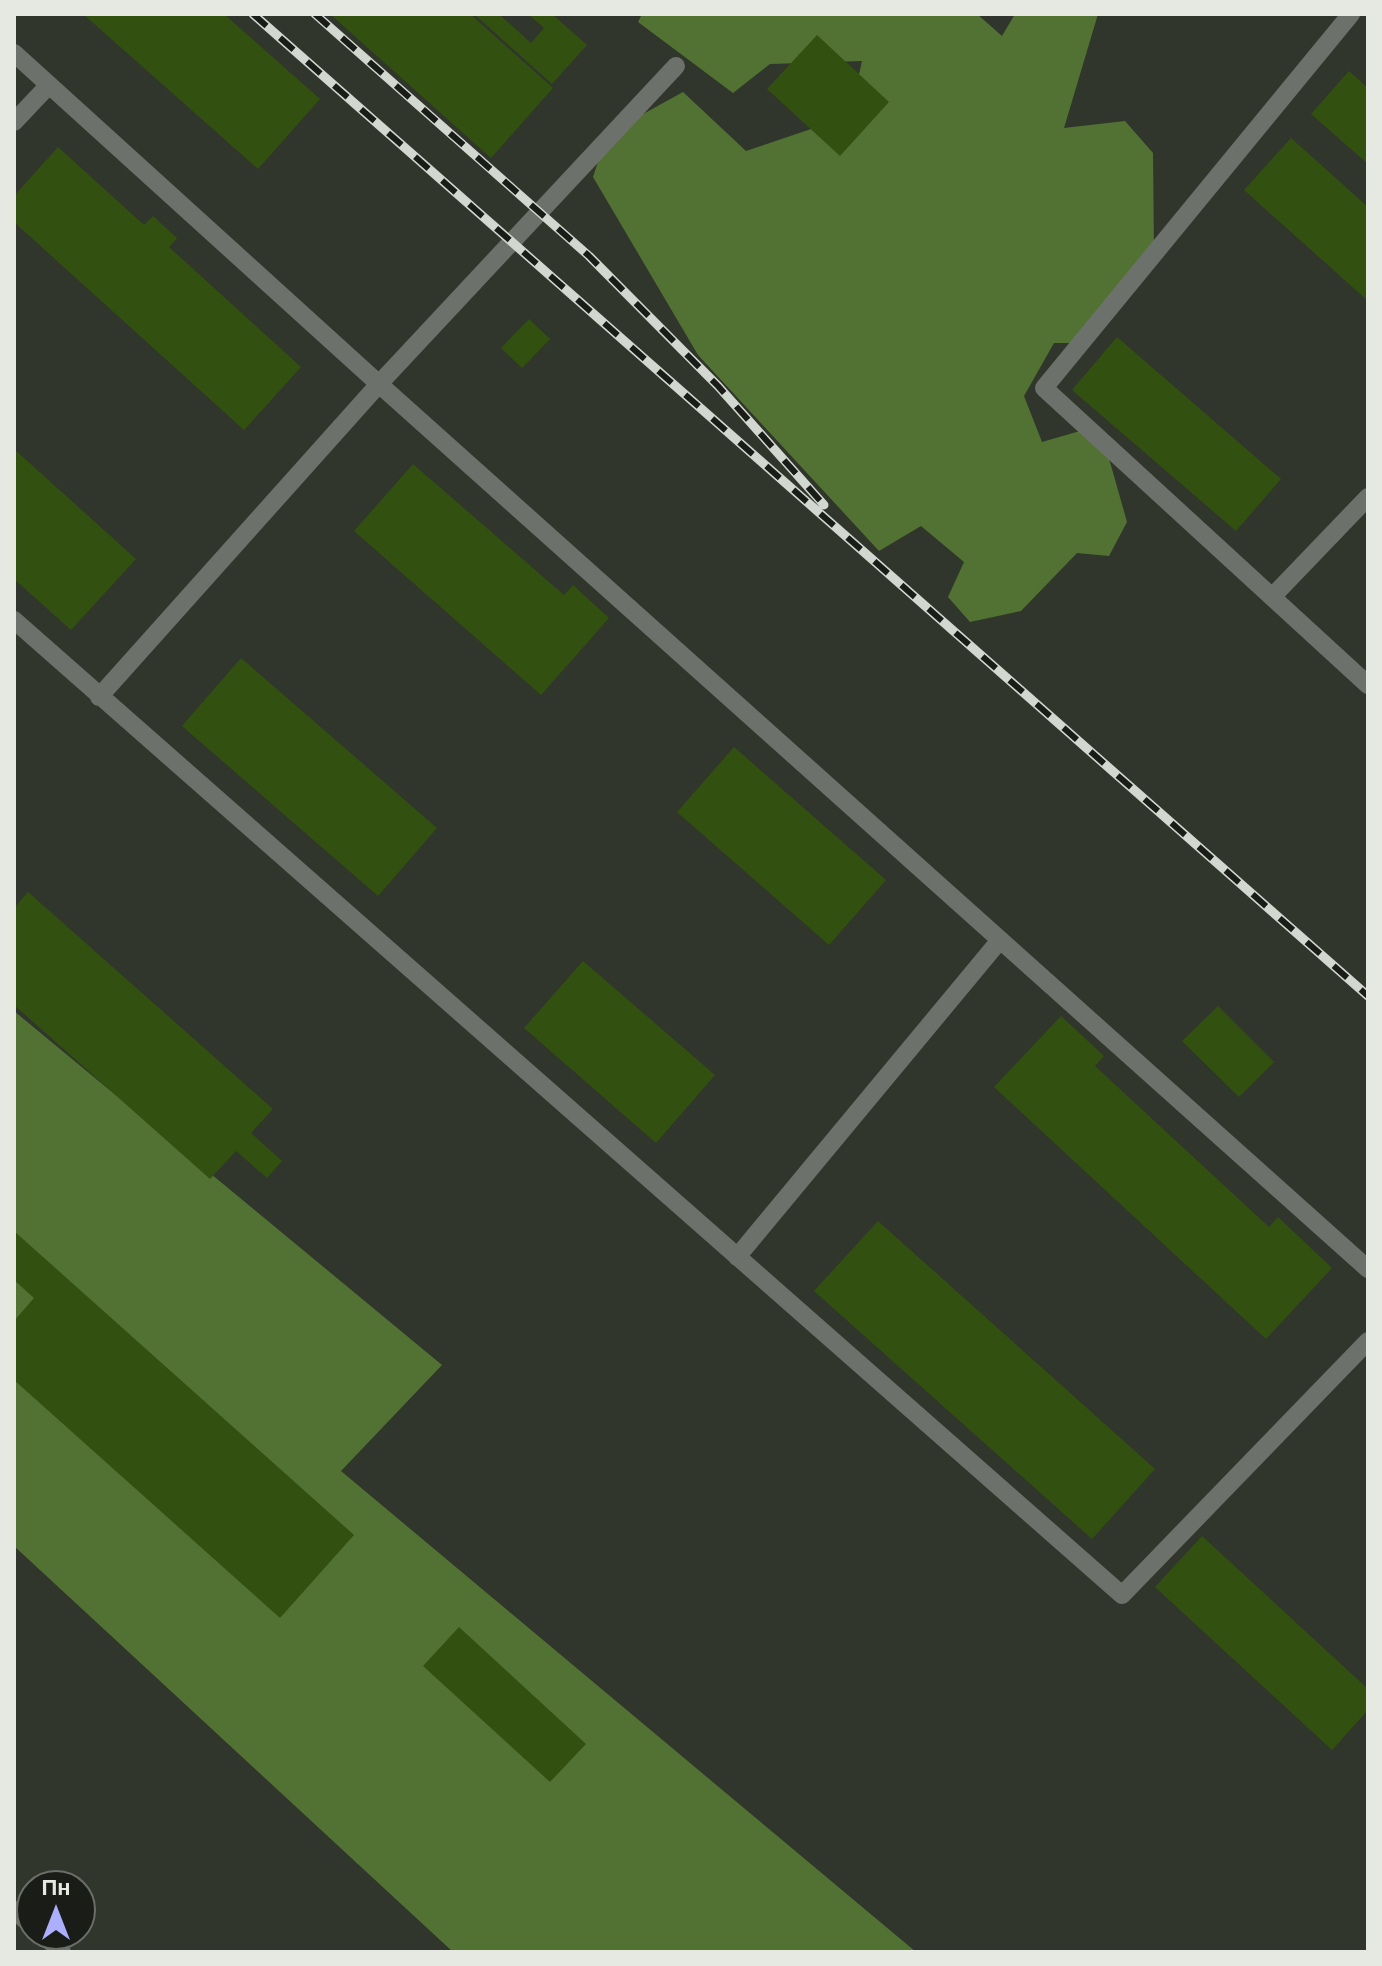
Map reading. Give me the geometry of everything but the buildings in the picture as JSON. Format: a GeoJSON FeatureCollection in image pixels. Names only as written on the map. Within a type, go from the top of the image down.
{"type":"FeatureCollection","features":[{"type":"Feature","properties":{"kind":"lane"},"geometry":{"type":"LineString","coordinates":[[1351,14],[1044,388],[1368,685]]}},
{"type":"Feature","properties":{"kind":"lane"},"geometry":{"type":"LineString","coordinates":[[14,53],[1368,1269]]}},
{"type":"Feature","properties":{"kind":"lane"},"geometry":{"type":"LineString","coordinates":[[99,697],[379,384],[676,66]]}},
{"type":"Feature","properties":{"kind":"lane"},"geometry":{"type":"LineString","coordinates":[[14,122],[49,85]]}},
{"type":"Feature","properties":{"kind":"lane"},"geometry":{"type":"LineString","coordinates":[[1272,597],[1368,497]]}},
{"type":"Feature","properties":{"kind":"lane"},"geometry":{"type":"LineString","coordinates":[[14,620],[1122,1595],[1368,1341]]}},
{"type":"Feature","properties":{"kind":"lane"},"geometry":{"type":"LineString","coordinates":[[737,1257],[1000,940]]}},
{"type":"Feature","properties":{"kind":"green space"},"geometry":{"type":"Polygon","coordinates":[[[642,14],[977,14],[1002,36],[1015,14],[1098,14],[1064,128],[1125,121],[1153,153],[1154,251],[1090,343],[1054,343],[1024,396],[1042,442],[1080,431],[1108,455],[1127,522],[1109,556],[1077,553],[1021,611],[970,622],[948,597],[964,562],[921,526],[879,551],[698,355],[593,177],[607,134],[683,92],[746,151],[820,126],[845,138],[862,61],[770,64],[733,93],[638,22],[642,14]]]}},
{"type":"Feature","properties":{"kind":"green space"},"geometry":{"type":"Polygon","coordinates":[[[14,1011],[442,1365],[341,1471],[916,1952],[453,1952],[14,1546],[14,1011]]]}},
{"type":"Feature","properties":{"kind":"railway"},"geometry":{"type":"LineString","coordinates":[[253,14],[1368,996]]}},
{"type":"Feature","properties":{"kind":"railway"},"geometry":{"type":"LineString","coordinates":[[315,14],[589,256],[718,386],[824,505]]}}]}
